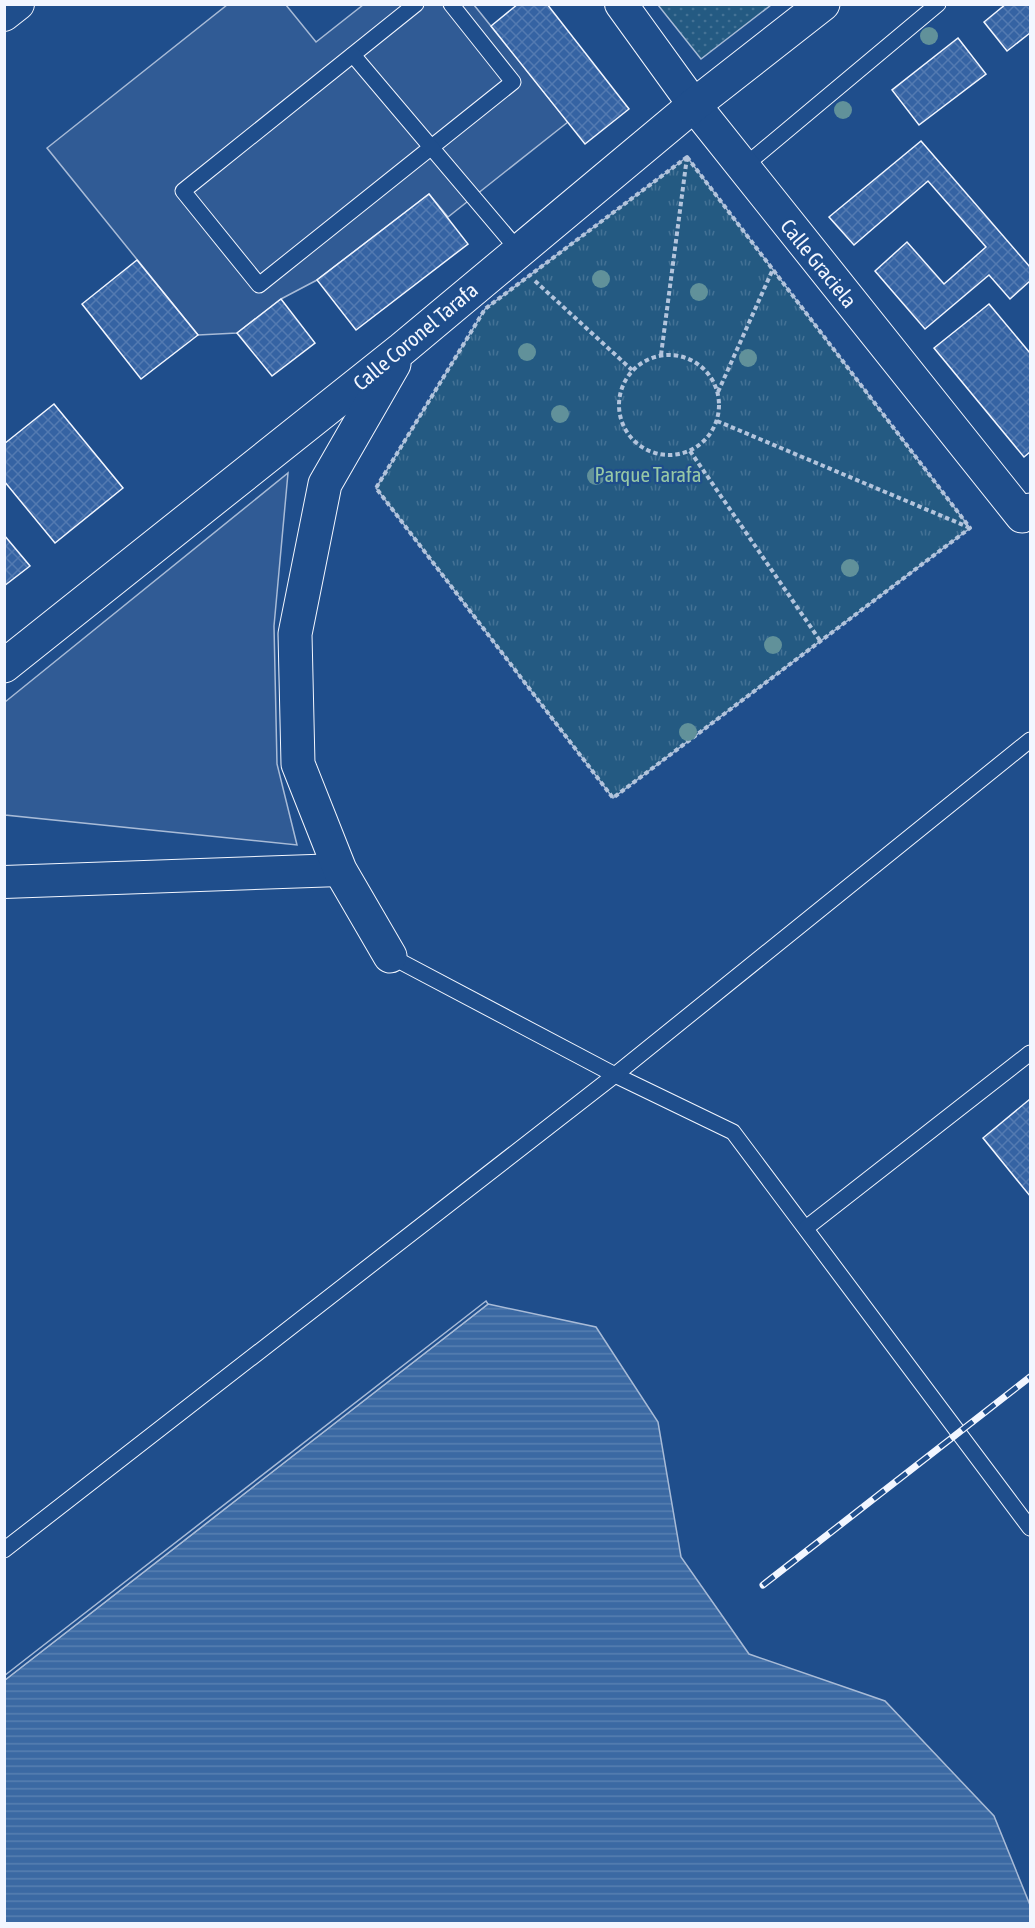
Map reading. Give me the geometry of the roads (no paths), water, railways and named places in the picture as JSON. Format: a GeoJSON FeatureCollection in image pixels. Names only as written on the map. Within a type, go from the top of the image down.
{"type":"FeatureCollection","features":[{"type":"Feature","properties":{"kind":"street"},"geometry":{"type":"LineString","coordinates":[[4,15],[18,4]]}},
{"type":"Feature","properties":{"kind":"street","name":"Calle Graciela"},"geometry":{"type":"LineString","coordinates":[[621,4],[742,168],[1026,513]]}},
{"type":"Feature","properties":{"kind":"street","name":"Calle Coronel Tarafa"},"geometry":{"type":"LineString","coordinates":[[4,666],[402,349],[524,263],[694,105],[823,4]]}},
{"type":"Feature","properties":{"kind":"street"},"geometry":{"type":"LineString","coordinates":[[390,956],[340,870],[298,764],[295,634],[325,484],[402,349]]}},
{"type":"Feature","properties":{"kind":"street"},"geometry":{"type":"LineString","coordinates":[[4,882],[340,870]]}},
{"type":"Feature","properties":{"kind":"lane"},"geometry":{"type":"LineString","coordinates":[[416,4],[183,191],[259,285],[513,82],[451,4]]}},
{"type":"Feature","properties":{"kind":"lane"},"geometry":{"type":"LineString","coordinates":[[742,168],[938,4]]}},
{"type":"Feature","properties":{"kind":"lane"},"geometry":{"type":"LineString","coordinates":[[353,55],[431,147],[524,263]]}},
{"type":"Feature","properties":{"kind":"lane"},"geometry":{"type":"LineString","coordinates":[[4,1550],[615,1076],[1030,740]]}},
{"type":"Feature","properties":{"kind":"lane"},"geometry":{"type":"LineString","coordinates":[[390,956],[615,1076],[733,1132],[1030,1528]]}},
{"type":"Feature","properties":{"kind":"lane"},"geometry":{"type":"LineString","coordinates":[[806,1228],[1030,1053]]}},
{"type":"Feature","properties":{"kind":"railway"},"geometry":{"type":"LineString","coordinates":[[763,1585],[1030,1377]]}},
{"type":"Feature","properties":{"kind":"park label","name":"Parque Tarafa"},"geometry":{"type":"Point","coordinates":[648,474]}}]}
